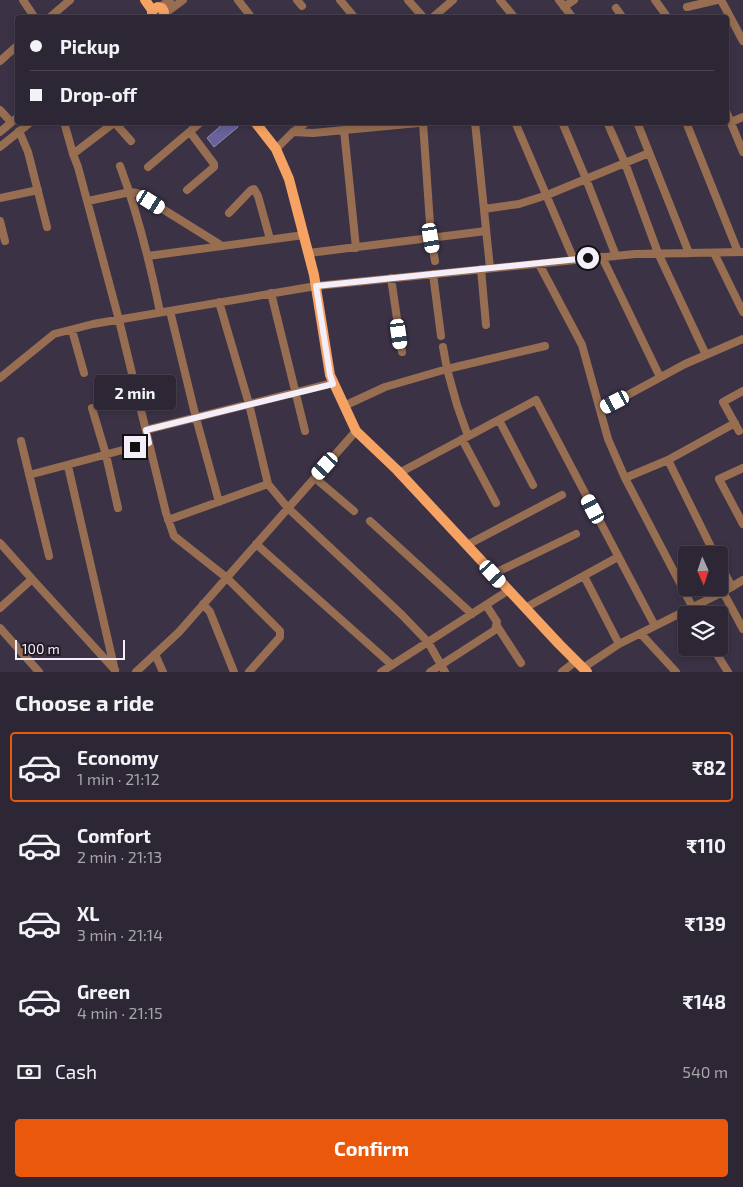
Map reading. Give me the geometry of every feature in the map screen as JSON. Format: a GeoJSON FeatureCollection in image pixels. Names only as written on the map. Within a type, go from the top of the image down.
{"type":"FeatureCollection","features":[{"type":"Feature","properties":{"kind":"main road"},"geometry":{"type":"LineString","coordinates":[[145,0],[157,12]]}},
{"type":"Feature","properties":{"kind":"main road"},"geometry":{"type":"LineString","coordinates":[[257,125],[276,149],[289,179],[316,286],[330,375],[356,431],[399,473],[582,667]]}},
{"type":"Feature","properties":{"kind":"street"},"geometry":{"type":"LineString","coordinates":[[23,0],[33,15]]}},
{"type":"Feature","properties":{"kind":"street"},"geometry":{"type":"LineString","coordinates":[[52,15],[70,0]]}},
{"type":"Feature","properties":{"kind":"street"},"geometry":{"type":"LineString","coordinates":[[157,12],[170,0]]}},
{"type":"Feature","properties":{"kind":"street"},"geometry":{"type":"LineString","coordinates":[[157,12],[183,0]]}},
{"type":"Feature","properties":{"kind":"street"},"geometry":{"type":"LineString","coordinates":[[238,0],[250,15]]}},
{"type":"Feature","properties":{"kind":"street"},"geometry":{"type":"LineString","coordinates":[[340,0],[352,15]]}},
{"type":"Feature","properties":{"kind":"street"},"geometry":{"type":"LineString","coordinates":[[408,0],[421,15]]}},
{"type":"Feature","properties":{"kind":"street"},"geometry":{"type":"LineString","coordinates":[[435,15],[452,0]]}},
{"type":"Feature","properties":{"kind":"street"},"geometry":{"type":"LineString","coordinates":[[500,0],[510,15]]}},
{"type":"Feature","properties":{"kind":"street"},"geometry":{"type":"LineString","coordinates":[[559,0],[571,15]]}},
{"type":"Feature","properties":{"kind":"street"},"geometry":{"type":"LineString","coordinates":[[564,7],[574,0]]}},
{"type":"Feature","properties":{"kind":"street"},"geometry":{"type":"LineString","coordinates":[[655,0],[666,15]]}},
{"type":"Feature","properties":{"kind":"street"},"geometry":{"type":"LineString","coordinates":[[687,7],[719,0],[728,15]]}},
{"type":"Feature","properties":{"kind":"street"},"geometry":{"type":"LineString","coordinates":[[616,8],[621,15]]}},
{"type":"Feature","properties":{"kind":"street"},"geometry":{"type":"LineString","coordinates":[[729,17],[743,41]]}},
{"type":"Feature","properties":{"kind":"street"},"geometry":{"type":"LineString","coordinates":[[0,61],[15,48]]}},
{"type":"Feature","properties":{"kind":"street"},"geometry":{"type":"LineString","coordinates":[[0,110],[14,120],[0,132]]}},
{"type":"Feature","properties":{"kind":"street"},"geometry":{"type":"LineString","coordinates":[[731,122],[743,117]]}},
{"type":"Feature","properties":{"kind":"street"},"geometry":{"type":"LineString","coordinates":[[729,118],[743,152]]}},
{"type":"Feature","properties":{"kind":"street"},"geometry":{"type":"LineString","coordinates":[[0,147],[28,125]]}},
{"type":"Feature","properties":{"kind":"street"},"geometry":{"type":"LineString","coordinates":[[65,125],[88,201],[168,520],[174,536],[226,578],[280,631],[280,637],[249,672]]}},
{"type":"Feature","properties":{"kind":"street"},"geometry":{"type":"LineString","coordinates":[[73,154],[112,125]]}},
{"type":"Feature","properties":{"kind":"street"},"geometry":{"type":"LineString","coordinates":[[117,125],[131,141]]}},
{"type":"Feature","properties":{"kind":"street"},"geometry":{"type":"LineString","coordinates":[[148,167],[198,125]]}},
{"type":"Feature","properties":{"kind":"street"},"geometry":{"type":"LineString","coordinates":[[276,149],[303,125]]}},
{"type":"Feature","properties":{"kind":"street"},"geometry":{"type":"LineString","coordinates":[[293,132],[313,133],[371,125]]}},
{"type":"Feature","properties":{"kind":"street"},"geometry":{"type":"LineString","coordinates":[[423,125],[434,261]]}},
{"type":"Feature","properties":{"kind":"street"},"geometry":{"type":"LineString","coordinates":[[475,125],[490,268]]}},
{"type":"Feature","properties":{"kind":"street"},"geometry":{"type":"LineString","coordinates":[[516,125],[574,260]]}},
{"type":"Feature","properties":{"kind":"street"},"geometry":{"type":"LineString","coordinates":[[563,125],[616,256]]}},
{"type":"Feature","properties":{"kind":"street"},"geometry":{"type":"LineString","coordinates":[[608,125],[658,253],[706,355]]}},
{"type":"Feature","properties":{"kind":"street"},"geometry":{"type":"LineString","coordinates":[[638,125],[688,253]]}},
{"type":"Feature","properties":{"kind":"street"},"geometry":{"type":"LineString","coordinates":[[0,378],[54,334],[160,312],[271,293],[316,286],[602,257],[658,253],[740,252],[687,125]]}},
{"type":"Feature","properties":{"kind":"street"},"geometry":{"type":"LineString","coordinates":[[344,130],[356,248]]}},
{"type":"Feature","properties":{"kind":"street"},"geometry":{"type":"LineString","coordinates":[[19,131],[28,152],[47,227]]}},
{"type":"Feature","properties":{"kind":"street"},"geometry":{"type":"LineString","coordinates":[[187,190],[214,167],[214,164],[190,132]]}},
{"type":"Feature","properties":{"kind":"street"},"geometry":{"type":"LineString","coordinates":[[484,209],[519,204],[547,195],[649,153]]}},
{"type":"Feature","properties":{"kind":"street"},"geometry":{"type":"LineString","coordinates":[[120,166],[130,192],[148,256],[160,312]]}},
{"type":"Feature","properties":{"kind":"street"},"geometry":{"type":"LineString","coordinates":[[0,198],[38,190]]}},
{"type":"Feature","properties":{"kind":"street"},"geometry":{"type":"LineString","coordinates":[[229,213],[251,190],[254,190],[258,196],[270,239]]}},
{"type":"Feature","properties":{"kind":"street"},"geometry":{"type":"LineString","coordinates":[[88,201],[130,192],[137,193],[222,246]]}},
{"type":"Feature","properties":{"kind":"street"},"geometry":{"type":"LineString","coordinates":[[0,221],[5,241]]}},
{"type":"Feature","properties":{"kind":"street"},"geometry":{"type":"LineString","coordinates":[[309,253],[486,231]]}},
{"type":"Feature","properties":{"kind":"street"},"geometry":{"type":"LineString","coordinates":[[148,256],[304,235]]}},
{"type":"Feature","properties":{"kind":"street"},"geometry":{"type":"LineString","coordinates":[[714,252],[743,312]]}},
{"type":"Feature","properties":{"kind":"street"},"geometry":{"type":"LineString","coordinates":[[602,257],[660,377]]}},
{"type":"Feature","properties":{"kind":"street"},"geometry":{"type":"LineString","coordinates":[[540,264],[582,345],[608,439],[625,478],[690,606]]}},
{"type":"Feature","properties":{"kind":"street"},"geometry":{"type":"LineString","coordinates":[[481,269],[486,325]]}},
{"type":"Feature","properties":{"kind":"street"},"geometry":{"type":"LineString","coordinates":[[433,274],[441,336]]}},
{"type":"Feature","properties":{"kind":"street"},"geometry":{"type":"LineString","coordinates":[[391,278],[402,352]]}},
{"type":"Feature","properties":{"kind":"street"},"geometry":{"type":"LineString","coordinates":[[271,293],[305,431]]}},
{"type":"Feature","properties":{"kind":"street"},"geometry":{"type":"LineString","coordinates":[[219,302],[249,404],[268,484],[288,508],[402,614],[428,642],[443,669]]}},
{"type":"Feature","properties":{"kind":"street"},"geometry":{"type":"LineString","coordinates":[[170,311],[196,418],[220,502]]}},
{"type":"Feature","properties":{"kind":"street"},"geometry":{"type":"LineString","coordinates":[[72,330],[84,373]]}},
{"type":"Feature","properties":{"kind":"street"},"geometry":{"type":"LineString","coordinates":[[600,410],[660,377],[743,339]]}},
{"type":"Feature","properties":{"kind":"street"},"geometry":{"type":"LineString","coordinates":[[344,406],[385,387],[447,369],[545,346]]}},
{"type":"Feature","properties":{"kind":"street"},"geometry":{"type":"LineString","coordinates":[[443,347],[465,438],[496,502]]}},
{"type":"Feature","properties":{"kind":"street"},"geometry":{"type":"LineString","coordinates":[[146,430],[333,384]]}},
{"type":"Feature","properties":{"kind":"street"},"geometry":{"type":"LineString","coordinates":[[739,431],[723,402],[743,391]]}},
{"type":"Feature","properties":{"kind":"street"},"geometry":{"type":"LineString","coordinates":[[399,473],[536,400],[655,626]]}},
{"type":"Feature","properties":{"kind":"street"},"geometry":{"type":"LineString","coordinates":[[92,408],[106,455],[118,508]]}},
{"type":"Feature","properties":{"kind":"street"},"geometry":{"type":"LineString","coordinates":[[499,420],[533,485]]}},
{"type":"Feature","properties":{"kind":"street"},"geometry":{"type":"LineString","coordinates":[[625,478],[668,460],[734,423]]}},
{"type":"Feature","properties":{"kind":"street"},"geometry":{"type":"LineString","coordinates":[[136,672],[179,632],[356,431]]}},
{"type":"Feature","properties":{"kind":"street"},"geometry":{"type":"LineString","coordinates":[[20,441],[49,556]]}},
{"type":"Feature","properties":{"kind":"street"},"geometry":{"type":"LineString","coordinates":[[29,475],[149,443]]}},
{"type":"Feature","properties":{"kind":"street"},"geometry":{"type":"LineString","coordinates":[[668,460],[711,546]]}},
{"type":"Feature","properties":{"kind":"street"},"geometry":{"type":"LineString","coordinates":[[68,466],[116,672]]}},
{"type":"Feature","properties":{"kind":"street"},"geometry":{"type":"LineString","coordinates":[[743,468],[719,480],[743,524]]}},
{"type":"Feature","properties":{"kind":"street"},"geometry":{"type":"LineString","coordinates":[[315,478],[354,511]]}},
{"type":"Feature","properties":{"kind":"street"},"geometry":{"type":"LineString","coordinates":[[168,520],[268,484]]}},
{"type":"Feature","properties":{"kind":"street"},"geometry":{"type":"LineString","coordinates":[[467,545],[562,495]]}},
{"type":"Feature","properties":{"kind":"street"},"geometry":{"type":"LineString","coordinates":[[370,521],[472,614]]}},
{"type":"Feature","properties":{"kind":"street"},"geometry":{"type":"LineString","coordinates":[[493,574],[576,534]]}},
{"type":"Feature","properties":{"kind":"street"},"geometry":{"type":"LineString","coordinates":[[0,543],[116,672]]}},
{"type":"Feature","properties":{"kind":"street"},"geometry":{"type":"LineString","coordinates":[[256,544],[392,665]]}},
{"type":"Feature","properties":{"kind":"street"},"geometry":{"type":"LineString","coordinates":[[525,608],[618,557]]}},
{"type":"Feature","properties":{"kind":"street"},"geometry":{"type":"LineString","coordinates":[[584,576],[619,644]]}},
{"type":"Feature","properties":{"kind":"street"},"geometry":{"type":"LineString","coordinates":[[0,608],[32,579]]}},
{"type":"Feature","properties":{"kind":"street"},"geometry":{"type":"LineString","coordinates":[[728,579],[732,586]]}},
{"type":"Feature","properties":{"kind":"street"},"geometry":{"type":"LineString","coordinates":[[728,589],[743,580]]}},
{"type":"Feature","properties":{"kind":"street"},"geometry":{"type":"LineString","coordinates":[[381,672],[509,590]]}},
{"type":"Feature","properties":{"kind":"street"},"geometry":{"type":"LineString","coordinates":[[699,606],[716,596]]}},
{"type":"Feature","properties":{"kind":"street"},"geometry":{"type":"LineString","coordinates":[[725,596],[743,629]]}},
{"type":"Feature","properties":{"kind":"street"},"geometry":{"type":"LineString","coordinates":[[203,604],[210,612],[231,671]]}},
{"type":"Feature","properties":{"kind":"street"},"geometry":{"type":"LineString","coordinates":[[486,605],[521,663]]}},
{"type":"Feature","properties":{"kind":"street"},"geometry":{"type":"LineString","coordinates":[[562,672],[582,667],[619,644],[678,616]]}},
{"type":"Feature","properties":{"kind":"street"},"geometry":{"type":"LineString","coordinates":[[430,672],[443,669],[495,630],[497,626]]}},
{"type":"Feature","properties":{"kind":"street"},"geometry":{"type":"LineString","coordinates":[[0,628],[39,672]]}},
{"type":"Feature","properties":{"kind":"street"},"geometry":{"type":"LineString","coordinates":[[641,634],[676,672]]}},
{"type":"Feature","properties":{"kind":"street"},"geometry":{"type":"LineString","coordinates":[[155,654],[163,672]]}},
{"type":"Feature","properties":{"kind":"street"},"geometry":{"type":"LineString","coordinates":[[719,656],[728,672]]}},
{"type":"Feature","properties":{"kind":"building"},"geometry":{"type":"Polygon","coordinates":[[[222,125],[237,125],[238,127],[214,147],[207,138],[222,125]]]}},
{"type":"Feature","properties":{"kind":"route"},"geometry":{"type":"LineString","coordinates":[[135,447],[149,443],[146,430],[333,384],[316,286],[588,258]]}}]}
